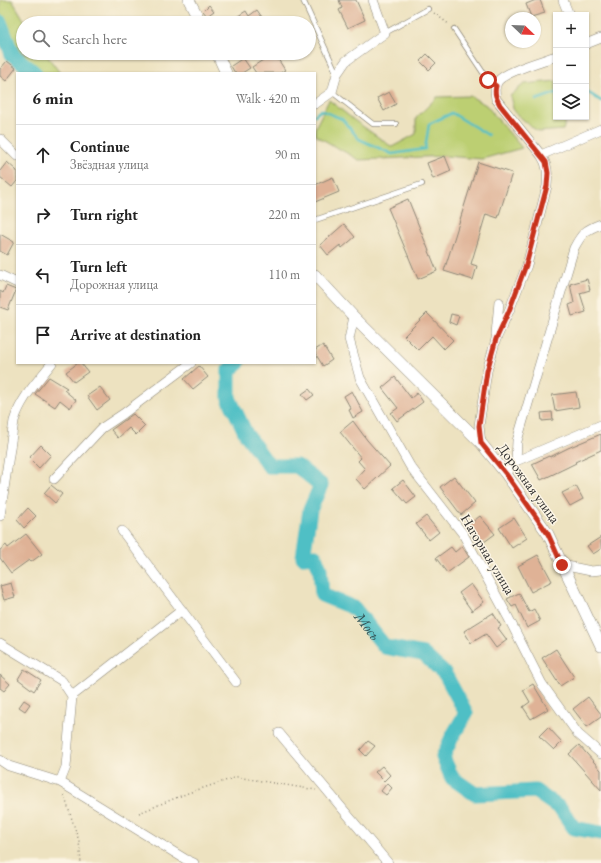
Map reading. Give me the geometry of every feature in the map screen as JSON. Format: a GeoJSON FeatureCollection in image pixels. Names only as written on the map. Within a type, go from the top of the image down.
{"type":"FeatureCollection","features":[{"type":"Feature","properties":{"kind":"street"},"geometry":{"type":"LineString","coordinates":[[189,0],[197,16]]}},
{"type":"Feature","properties":{"kind":"street"},"geometry":{"type":"LineString","coordinates":[[316,103],[332,92],[337,74],[346,61],[385,33],[373,0]]}},
{"type":"Feature","properties":{"kind":"street"},"geometry":{"type":"LineString","coordinates":[[563,0],[568,12]]}},
{"type":"Feature","properties":{"kind":"street"},"geometry":{"type":"LineString","coordinates":[[589,43],[601,38]]}},
{"type":"Feature","properties":{"kind":"street"},"geometry":{"type":"LineString","coordinates":[[481,443],[479,426],[487,371],[496,339],[509,311],[526,265],[547,186],[548,173],[546,162],[496,99],[495,91],[499,80],[507,74],[553,57]]}},
{"type":"Feature","properties":{"kind":"street"},"geometry":{"type":"LineString","coordinates":[[220,60],[226,72]]}},
{"type":"Feature","properties":{"kind":"street"},"geometry":{"type":"LineString","coordinates":[[541,155],[601,129]]}},
{"type":"Feature","properties":{"kind":"street"},"geometry":{"type":"LineString","coordinates":[[0,139],[16,155]]}},
{"type":"Feature","properties":{"kind":"street"},"geometry":{"type":"LineString","coordinates":[[516,461],[517,441],[574,248],[581,234],[592,227],[601,224]]}},
{"type":"Feature","properties":{"kind":"street"},"geometry":{"type":"LineString","coordinates":[[0,275],[16,282]]}},
{"type":"Feature","properties":{"kind":"street","name":"Дорожная улица"},"geometry":{"type":"LineString","coordinates":[[316,276],[354,317],[481,443],[506,474],[548,534],[601,646]]}},
{"type":"Feature","properties":{"kind":"street"},"geometry":{"type":"LineString","coordinates":[[496,339],[499,302]]}},
{"type":"Feature","properties":{"kind":"street","name":"Нагорная улица"},"geometry":{"type":"LineString","coordinates":[[354,317],[350,339],[360,378],[410,466],[463,534],[542,684],[578,734],[601,754]]}},
{"type":"Feature","properties":{"kind":"street"},"geometry":{"type":"LineString","coordinates":[[0,516],[14,421],[18,408],[26,395],[51,364]]}},
{"type":"Feature","properties":{"kind":"street"},"geometry":{"type":"LineString","coordinates":[[54,479],[102,428],[191,364]]}},
{"type":"Feature","properties":{"kind":"street"},"geometry":{"type":"LineString","coordinates":[[506,474],[516,461],[601,425]]}},
{"type":"Feature","properties":{"kind":"street"},"geometry":{"type":"LineString","coordinates":[[122,531],[236,682]]}},
{"type":"Feature","properties":{"kind":"street"},"geometry":{"type":"LineString","coordinates":[[562,565],[591,571],[601,570]]}},
{"type":"Feature","properties":{"kind":"street"},"geometry":{"type":"LineString","coordinates":[[72,696],[182,610]]}},
{"type":"Feature","properties":{"kind":"street"},"geometry":{"type":"LineString","coordinates":[[0,643],[62,681],[72,696],[66,767],[60,782]]}},
{"type":"Feature","properties":{"kind":"street"},"geometry":{"type":"LineString","coordinates":[[278,733],[388,863]]}},
{"type":"Feature","properties":{"kind":"street"},"geometry":{"type":"LineString","coordinates":[[0,760],[9,766],[60,782],[185,859],[194,863]]}},
{"type":"Feature","properties":{"kind":"lane"},"geometry":{"type":"LineString","coordinates":[[303,0],[310,16]]}},
{"type":"Feature","properties":{"kind":"lane"},"geometry":{"type":"LineString","coordinates":[[385,33],[428,9]]}},
{"type":"Feature","properties":{"kind":"lane"},"geometry":{"type":"LineString","coordinates":[[316,28],[337,74]]}},
{"type":"Feature","properties":{"kind":"lane"},"geometry":{"type":"LineString","coordinates":[[454,29],[488,80],[496,86]]}},
{"type":"Feature","properties":{"kind":"lane"},"geometry":{"type":"LineString","coordinates":[[332,92],[373,124],[396,124]]}},
{"type":"Feature","properties":{"kind":"lane"},"geometry":{"type":"LineString","coordinates":[[316,220],[422,184]]}},
{"type":"Feature","properties":{"kind":"path"},"geometry":{"type":"LineString","coordinates":[[428,9],[454,29]]}},
{"type":"Feature","properties":{"kind":"path"},"geometry":{"type":"LineString","coordinates":[[139,813],[188,793],[237,777],[328,792]]}},
{"type":"Feature","properties":{"kind":"path"},"geometry":{"type":"LineString","coordinates":[[60,782],[79,841],[82,863]]}},
{"type":"Feature","properties":{"kind":"green space"},"geometry":{"type":"Polygon","coordinates":[[[0,0],[12,0],[22,16],[16,16],[16,59],[0,34],[0,0]]]}},
{"type":"Feature","properties":{"kind":"green space"},"geometry":{"type":"Polygon","coordinates":[[[17,60],[50,60],[59,72],[24,72],[17,60]]]}},
{"type":"Feature","properties":{"kind":"green space"},"geometry":{"type":"Polygon","coordinates":[[[553,81],[553,120],[566,120],[563,130],[538,132],[514,112],[510,96],[524,84],[553,81]]]}},
{"type":"Feature","properties":{"kind":"green space"},"geometry":{"type":"Polygon","coordinates":[[[470,96],[486,105],[522,148],[482,159],[445,156],[359,160],[316,136],[316,126],[329,100],[392,147],[416,134],[416,118],[437,97],[470,96]]]}},
{"type":"Feature","properties":{"kind":"building"},"geometry":{"type":"Polygon","coordinates":[[[339,0],[356,0],[365,20],[348,28],[339,10],[342,8],[339,0]]]}},
{"type":"Feature","properties":{"kind":"building"},"geometry":{"type":"Polygon","coordinates":[[[540,0],[545,13],[541,14],[541,12],[529,12],[526,4],[540,0]]]}},
{"type":"Feature","properties":{"kind":"building"},"geometry":{"type":"Polygon","coordinates":[[[209,5],[214,11],[207,16],[203,11],[209,5]]]}},
{"type":"Feature","properties":{"kind":"building"},"geometry":{"type":"Polygon","coordinates":[[[257,10],[261,16],[249,16],[257,10]]]}},
{"type":"Feature","properties":{"kind":"building"},"geometry":{"type":"Polygon","coordinates":[[[246,11],[249,16],[238,16],[246,11]]]}},
{"type":"Feature","properties":{"kind":"building"},"geometry":{"type":"Polygon","coordinates":[[[427,54],[436,63],[429,70],[420,61],[427,54]]]}},
{"type":"Feature","properties":{"kind":"building"},"geometry":{"type":"Polygon","coordinates":[[[240,60],[244,60],[250,68],[244,72],[234,72],[231,66],[240,60]]]}},
{"type":"Feature","properties":{"kind":"building"},"geometry":{"type":"Polygon","coordinates":[[[263,60],[279,60],[285,70],[282,72],[255,72],[252,67],[263,60]]]}},
{"type":"Feature","properties":{"kind":"building"},"geometry":{"type":"Polygon","coordinates":[[[7,61],[16,68],[6,81],[0,76],[0,69],[7,61]]]}},
{"type":"Feature","properties":{"kind":"building"},"geometry":{"type":"Polygon","coordinates":[[[389,92],[396,104],[384,111],[377,98],[389,92]]]}},
{"type":"Feature","properties":{"kind":"building"},"geometry":{"type":"Polygon","coordinates":[[[445,156],[451,171],[433,179],[427,163],[445,156]]]}},
{"type":"Feature","properties":{"kind":"building"},"geometry":{"type":"Polygon","coordinates":[[[7,162],[16,170],[16,182],[12,187],[0,177],[0,171],[7,162]]]}},
{"type":"Feature","properties":{"kind":"building"},"geometry":{"type":"Polygon","coordinates":[[[478,162],[512,173],[498,218],[486,214],[471,264],[477,266],[473,280],[444,271],[478,162]]]}},
{"type":"Feature","properties":{"kind":"building"},"geometry":{"type":"Polygon","coordinates":[[[333,177],[339,192],[316,202],[316,185],[333,177]]]}},
{"type":"Feature","properties":{"kind":"building"},"geometry":{"type":"Polygon","coordinates":[[[408,199],[437,271],[418,279],[388,208],[408,199]]]}},
{"type":"Feature","properties":{"kind":"building"},"geometry":{"type":"Polygon","coordinates":[[[344,224],[355,237],[342,248],[340,245],[328,255],[320,245],[344,224]]]}},
{"type":"Feature","properties":{"kind":"building"},"geometry":{"type":"Polygon","coordinates":[[[0,234],[14,242],[7,255],[0,251],[0,234]]]}},
{"type":"Feature","properties":{"kind":"building"},"geometry":{"type":"Polygon","coordinates":[[[587,279],[590,290],[580,293],[586,312],[572,316],[569,305],[574,303],[570,284],[587,279]]]}},
{"type":"Feature","properties":{"kind":"building"},"geometry":{"type":"Polygon","coordinates":[[[6,286],[16,290],[8,310],[0,307],[0,291],[3,293],[6,286]]]}},
{"type":"Feature","properties":{"kind":"building"},"geometry":{"type":"Polygon","coordinates":[[[427,313],[453,340],[444,349],[432,336],[418,350],[404,336],[427,313]]]}},
{"type":"Feature","properties":{"kind":"building"},"geometry":{"type":"Polygon","coordinates":[[[451,314],[459,316],[456,325],[449,322],[451,314]]]}},
{"type":"Feature","properties":{"kind":"building"},"geometry":{"type":"Polygon","coordinates":[[[323,345],[332,360],[323,366],[316,355],[316,349],[323,345]]]}},
{"type":"Feature","properties":{"kind":"building"},"geometry":{"type":"Polygon","coordinates":[[[77,364],[82,364],[88,372],[74,382],[66,372],[77,364]]]}},
{"type":"Feature","properties":{"kind":"building"},"geometry":{"type":"Polygon","coordinates":[[[199,366],[208,377],[193,389],[184,379],[199,366]]]}},
{"type":"Feature","properties":{"kind":"building"},"geometry":{"type":"Polygon","coordinates":[[[49,377],[67,388],[64,390],[76,400],[70,408],[60,400],[55,407],[35,394],[49,377]]]}},
{"type":"Feature","properties":{"kind":"building"},"geometry":{"type":"Polygon","coordinates":[[[395,377],[411,398],[417,393],[423,402],[397,421],[391,413],[398,408],[382,388],[395,377]]]}},
{"type":"Feature","properties":{"kind":"building"},"geometry":{"type":"Polygon","coordinates":[[[100,387],[110,400],[97,410],[87,396],[100,387]]]}},
{"type":"Feature","properties":{"kind":"building"},"geometry":{"type":"Polygon","coordinates":[[[309,389],[314,395],[307,400],[302,394],[309,389]]]}},
{"type":"Feature","properties":{"kind":"building"},"geometry":{"type":"Polygon","coordinates":[[[352,391],[363,412],[353,418],[349,410],[351,409],[344,396],[352,391]]]}},
{"type":"Feature","properties":{"kind":"building"},"geometry":{"type":"Polygon","coordinates":[[[576,392],[579,407],[555,411],[552,395],[576,392]]]}},
{"type":"Feature","properties":{"kind":"building"},"geometry":{"type":"Polygon","coordinates":[[[552,412],[553,420],[542,421],[541,413],[552,412]]]}},
{"type":"Feature","properties":{"kind":"building"},"geometry":{"type":"Polygon","coordinates":[[[133,414],[145,426],[136,435],[129,428],[118,438],[111,430],[133,414]]]}},
{"type":"Feature","properties":{"kind":"building"},"geometry":{"type":"Polygon","coordinates":[[[353,421],[367,440],[390,466],[365,489],[356,479],[365,469],[358,461],[361,458],[340,432],[353,421]]]}},
{"type":"Feature","properties":{"kind":"building"},"geometry":{"type":"Polygon","coordinates":[[[601,434],[601,450],[541,480],[532,464],[601,434]]]}},
{"type":"Feature","properties":{"kind":"building"},"geometry":{"type":"Polygon","coordinates":[[[41,445],[51,455],[39,468],[29,458],[41,445]]]}},
{"type":"Feature","properties":{"kind":"building"},"geometry":{"type":"Polygon","coordinates":[[[454,476],[475,503],[461,515],[440,487],[454,476]]]}},
{"type":"Feature","properties":{"kind":"building"},"geometry":{"type":"Polygon","coordinates":[[[403,480],[416,497],[407,504],[393,488],[403,480]]]}},
{"type":"Feature","properties":{"kind":"building"},"geometry":{"type":"Polygon","coordinates":[[[51,485],[62,494],[55,503],[44,493],[51,485]]]}},
{"type":"Feature","properties":{"kind":"building"},"geometry":{"type":"Polygon","coordinates":[[[576,486],[583,499],[570,506],[562,493],[576,486]]]}},
{"type":"Feature","properties":{"kind":"building"},"geometry":{"type":"Polygon","coordinates":[[[28,508],[36,516],[24,528],[17,520],[28,508]]]}},
{"type":"Feature","properties":{"kind":"building"},"geometry":{"type":"Polygon","coordinates":[[[426,516],[439,532],[429,540],[416,524],[426,516]]]}},
{"type":"Feature","properties":{"kind":"building"},"geometry":{"type":"Polygon","coordinates":[[[480,516],[495,534],[480,545],[466,527],[480,516]]]}},
{"type":"Feature","properties":{"kind":"building"},"geometry":{"type":"Polygon","coordinates":[[[514,518],[527,538],[512,548],[499,528],[514,518]]]}},
{"type":"Feature","properties":{"kind":"building"},"geometry":{"type":"Polygon","coordinates":[[[26,534],[42,554],[31,562],[29,560],[11,573],[0,558],[0,550],[6,545],[8,548],[26,534]]]}},
{"type":"Feature","properties":{"kind":"building"},"geometry":{"type":"Polygon","coordinates":[[[601,537],[601,549],[593,554],[587,546],[601,537]]]}},
{"type":"Feature","properties":{"kind":"building"},"geometry":{"type":"Polygon","coordinates":[[[462,546],[469,557],[447,573],[436,558],[451,547],[455,552],[462,546]]]}},
{"type":"Feature","properties":{"kind":"building"},"geometry":{"type":"Polygon","coordinates":[[[538,555],[552,581],[531,592],[518,566],[538,555]]]}},
{"type":"Feature","properties":{"kind":"building"},"geometry":{"type":"Polygon","coordinates":[[[11,583],[15,597],[4,600],[0,586],[11,583]]]}},
{"type":"Feature","properties":{"kind":"building"},"geometry":{"type":"Polygon","coordinates":[[[471,584],[484,602],[472,611],[459,593],[471,584]]]}},
{"type":"Feature","properties":{"kind":"building"},"geometry":{"type":"Polygon","coordinates":[[[519,593],[529,612],[534,609],[540,621],[527,628],[516,605],[512,607],[507,599],[519,593]]]}},
{"type":"Feature","properties":{"kind":"building"},"geometry":{"type":"Polygon","coordinates":[[[493,613],[501,626],[498,628],[507,640],[496,648],[486,634],[471,643],[464,631],[493,613]]]}},
{"type":"Feature","properties":{"kind":"building"},"geometry":{"type":"Polygon","coordinates":[[[556,649],[574,677],[560,686],[542,658],[556,649]]]}},
{"type":"Feature","properties":{"kind":"building"},"geometry":{"type":"Polygon","coordinates":[[[24,669],[41,680],[34,691],[18,679],[24,669]]]}},
{"type":"Feature","properties":{"kind":"building"},"geometry":{"type":"Polygon","coordinates":[[[0,675],[10,684],[4,691],[0,688],[0,675]]]}},
{"type":"Feature","properties":{"kind":"building"},"geometry":{"type":"Polygon","coordinates":[[[533,684],[548,709],[531,719],[523,707],[530,702],[523,690],[533,684]]]}},
{"type":"Feature","properties":{"kind":"building"},"geometry":{"type":"Polygon","coordinates":[[[588,697],[601,714],[601,717],[587,727],[573,709],[588,697]]]}},
{"type":"Feature","properties":{"kind":"building"},"geometry":{"type":"Polygon","coordinates":[[[24,700],[30,704],[25,711],[19,707],[24,700]]]}},
{"type":"Feature","properties":{"kind":"building"},"geometry":{"type":"Polygon","coordinates":[[[548,727],[562,742],[554,750],[539,736],[548,727]]]}},
{"type":"Feature","properties":{"kind":"building"},"geometry":{"type":"Polygon","coordinates":[[[368,741],[375,746],[366,756],[360,750],[368,741]]]}},
{"type":"Feature","properties":{"kind":"building"},"geometry":{"type":"Polygon","coordinates":[[[579,745],[601,770],[601,790],[569,754],[579,745]]]}},
{"type":"Feature","properties":{"kind":"building"},"geometry":{"type":"Polygon","coordinates":[[[382,766],[390,775],[384,781],[375,772],[382,766]]]}},
{"type":"Feature","properties":{"kind":"building"},"geometry":{"type":"Polygon","coordinates":[[[387,783],[392,788],[386,795],[381,791],[387,783]]]}},
{"type":"Feature","properties":{"kind":"waterway","name":"Мось"},"geometry":{"type":"LineString","coordinates":[[0,22],[12,54],[16,57]]}},
{"type":"Feature","properties":{"kind":"waterway","name":"Мось"},"geometry":{"type":"LineString","coordinates":[[19,60],[34,72]]}},
{"type":"Feature","properties":{"kind":"waterway"},"geometry":{"type":"LineString","coordinates":[[589,93],[601,101]]}},
{"type":"Feature","properties":{"kind":"waterway"},"geometry":{"type":"LineString","coordinates":[[536,100],[553,94]]}},
{"type":"Feature","properties":{"kind":"waterway"},"geometry":{"type":"LineString","coordinates":[[316,114],[321,110],[342,119],[359,139],[392,154],[425,149],[429,124],[452,113],[488,135]]}},
{"type":"Feature","properties":{"kind":"waterway","name":"Мось"},"geometry":{"type":"LineString","coordinates":[[237,364],[229,370],[229,398],[246,434],[269,466],[297,466],[321,485],[310,510],[303,557],[315,556],[320,569],[322,595],[354,608],[385,647],[423,654],[445,674],[466,713],[452,737],[443,757],[452,778],[475,794],[535,791],[561,809],[574,828],[601,833]]}},
{"type":"Feature","properties":{"kind":"route"},"geometry":{"type":"LineString","coordinates":[[488,80],[496,86],[496,99],[500,105],[546,162],[548,173],[547,186],[526,265],[509,311],[496,339],[487,371],[479,426],[481,443],[506,474],[548,534],[562,565]]}}]}
